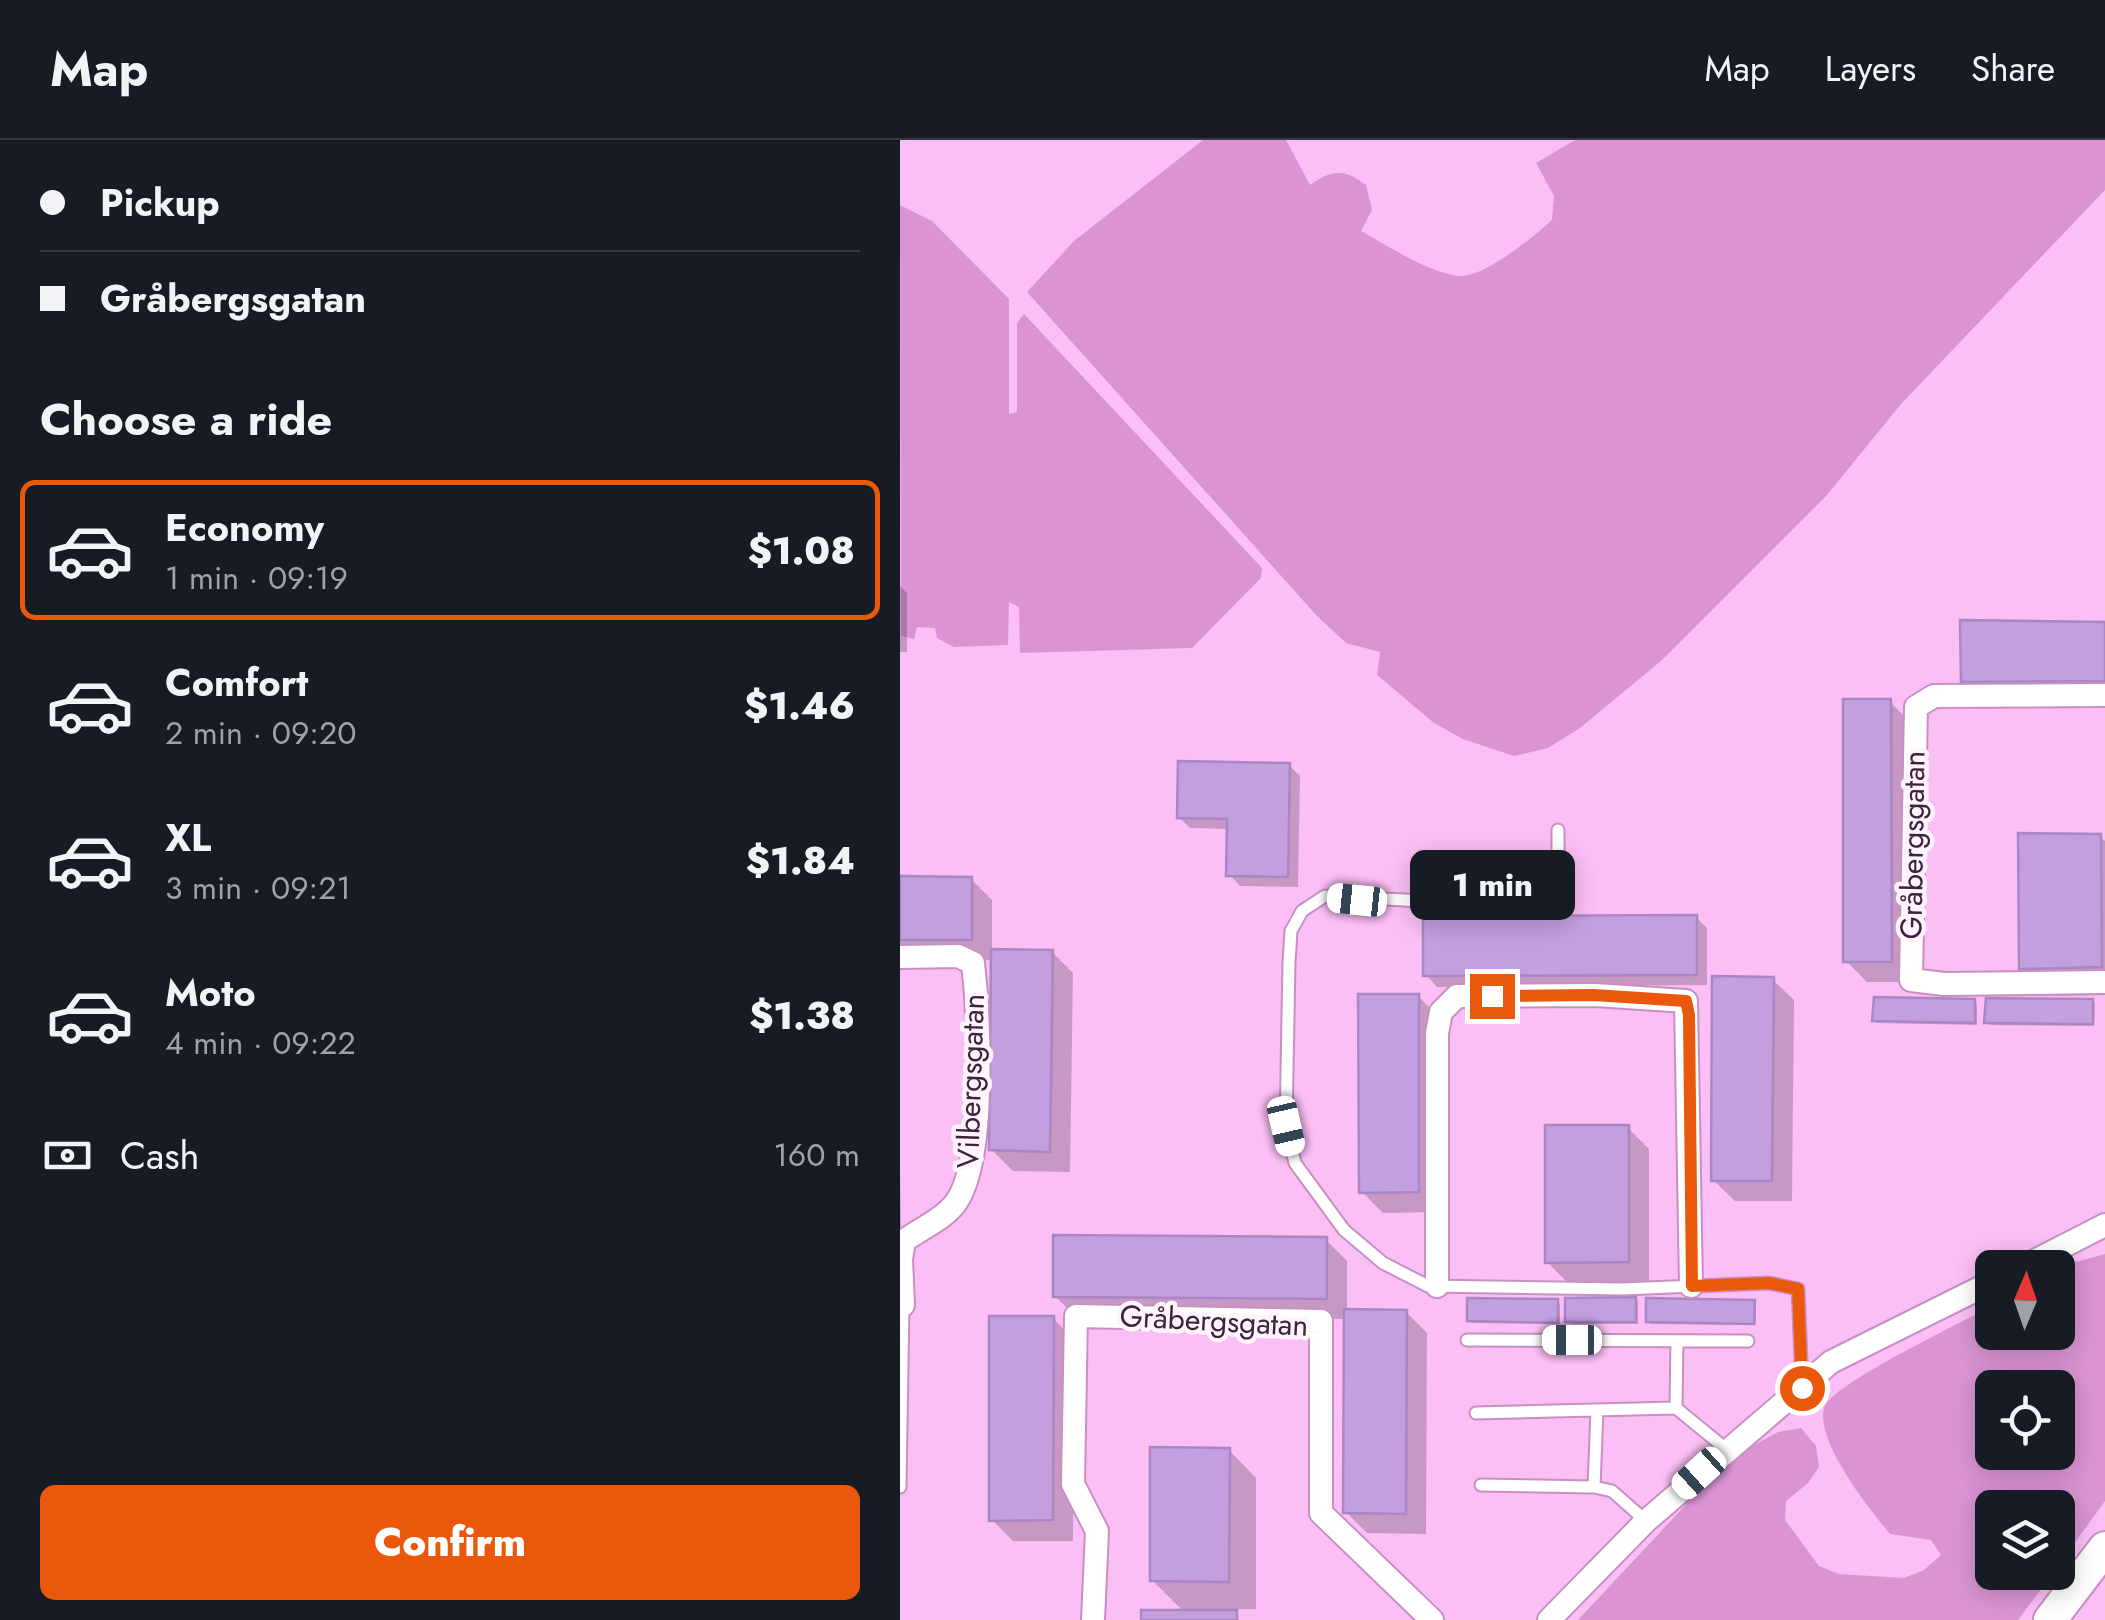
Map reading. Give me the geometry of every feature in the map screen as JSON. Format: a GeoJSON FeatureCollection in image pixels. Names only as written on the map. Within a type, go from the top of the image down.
{"type":"FeatureCollection","features":[{"type":"Feature","properties":{"kind":"main road"},"geometry":{"type":"LineString","coordinates":[[2050,1620],[2105,1548]]}},
{"type":"Feature","properties":{"kind":"street","name":"Gråbergsgatan"},"geometry":{"type":"LineString","coordinates":[[2105,695],[1934,696],[1916,706],[1910,980],[1944,984],[2105,982]]}},
{"type":"Feature","properties":{"kind":"street","name":"Vilbergsgatan"},"geometry":{"type":"LineString","coordinates":[[900,956],[958,956],[974,963],[976,992],[974,1157],[966,1185],[954,1205],[904,1241],[900,1259],[902,1305]]}},
{"type":"Feature","properties":{"kind":"street"},"geometry":{"type":"LineString","coordinates":[[1437,1286],[1435,1132],[1441,1012],[1457,996],[1594,995],[1686,1001],[1692,1286]]}},
{"type":"Feature","properties":{"kind":"street"},"geometry":{"type":"LineString","coordinates":[[2056,1250],[2105,1225]]}},
{"type":"Feature","properties":{"kind":"street"},"geometry":{"type":"LineString","coordinates":[[1549,1620],[1646,1521],[1831,1362],[1975,1290]]}},
{"type":"Feature","properties":{"kind":"street","name":"Gråbergsgatan"},"geometry":{"type":"LineString","coordinates":[[1093,1620],[1097,1530],[1073,1484],[1076,1316],[1321,1321],[1320,1514],[1432,1620]]}},
{"type":"Feature","properties":{"kind":"lane"},"geometry":{"type":"LineString","coordinates":[[1558,830],[1558,899],[1424,901],[1325,896],[1302,911],[1291,931],[1286,1126],[1295,1163],[1344,1230],[1383,1263],[1428,1286],[1769,1283],[1798,1289],[1802,1388]]}},
{"type":"Feature","properties":{"kind":"lane"},"geometry":{"type":"LineString","coordinates":[[900,1487],[902,1305]]}},
{"type":"Feature","properties":{"kind":"lane"},"geometry":{"type":"LineString","coordinates":[[1467,1340],[1748,1341]]}},
{"type":"Feature","properties":{"kind":"lane"},"geometry":{"type":"LineString","coordinates":[[1676,1340],[1676,1408]]}},
{"type":"Feature","properties":{"kind":"lane"},"geometry":{"type":"LineString","coordinates":[[1476,1413],[1676,1408],[1726,1449]]}},
{"type":"Feature","properties":{"kind":"lane"},"geometry":{"type":"LineString","coordinates":[[1594,1486],[1597,1410]]}},
{"type":"Feature","properties":{"kind":"lane"},"geometry":{"type":"LineString","coordinates":[[1481,1486],[1594,1486],[1612,1492],[1646,1521]]}},
{"type":"Feature","properties":{"kind":"shaded area"},"geometry":{"type":"Polygon","coordinates":[[[1203,140],[1286,140],[1310,185],[1338,173],[1366,185],[1372,210],[1361,231],[1423,265],[1460,276],[1495,263],[1552,220],[1554,196],[1536,163],[1575,140],[2105,140],[2105,190],[1901,404],[1827,495],[1661,661],[1580,728],[1548,748],[1514,756],[1463,739],[1434,723],[1377,675],[1380,652],[1346,643],[1317,616],[1027,292],[1074,241],[1203,140]]]}},
{"type":"Feature","properties":{"kind":"shaded area"},"geometry":{"type":"Polygon","coordinates":[[[900,205],[932,221],[1009,299],[1009,414],[1017,412],[1017,323],[1024,314],[1262,568],[1261,578],[1192,648],[1020,653],[1019,607],[1009,602],[1008,645],[954,647],[937,638],[935,628],[917,627],[914,639],[901,636],[900,205]]]}},
{"type":"Feature","properties":{"kind":"shaded area"},"geometry":{"type":"Polygon","coordinates":[[[2105,1254],[2105,1501],[2075,1542],[2075,1490],[1975,1490],[1975,1590],[2040,1590],[2018,1620],[1578,1620],[1693,1497],[1743,1451],[1778,1432],[1801,1428],[1816,1446],[1819,1467],[1808,1483],[1786,1501],[1785,1520],[1819,1566],[1839,1574],[1904,1578],[1924,1570],[1941,1555],[1931,1540],[1890,1534],[1836,1456],[1823,1422],[1824,1408],[1832,1397],[1975,1315],[1975,1350],[2075,1350],[2075,1262],[2105,1254]]]}},
{"type":"Feature","properties":{"kind":"building"},"geometry":{"type":"Polygon","coordinates":[[[1960,620],[2105,622],[2105,681],[1961,682],[1960,620]]]}},
{"type":"Feature","properties":{"kind":"building"},"geometry":{"type":"Polygon","coordinates":[[[1843,699],[1891,699],[1892,962],[1843,962],[1843,699]]]}},
{"type":"Feature","properties":{"kind":"building"},"geometry":{"type":"Polygon","coordinates":[[[1178,761],[1290,763],[1288,877],[1226,876],[1227,819],[1177,818],[1178,761]]]}},
{"type":"Feature","properties":{"kind":"building"},"geometry":{"type":"Polygon","coordinates":[[[2018,833],[2101,834],[2102,967],[2019,969],[2018,833]]]}},
{"type":"Feature","properties":{"kind":"building"},"geometry":{"type":"Polygon","coordinates":[[[900,876],[972,877],[972,940],[900,940],[900,876]]]}},
{"type":"Feature","properties":{"kind":"building"},"geometry":{"type":"Polygon","coordinates":[[[1697,915],[1697,975],[1423,976],[1423,916],[1697,915]]]}},
{"type":"Feature","properties":{"kind":"building"},"geometry":{"type":"Polygon","coordinates":[[[991,949],[1053,950],[1050,1152],[989,1150],[991,949]]]}},
{"type":"Feature","properties":{"kind":"building"},"geometry":{"type":"Polygon","coordinates":[[[1712,976],[1774,977],[1772,1181],[1711,1181],[1712,976]]]}},
{"type":"Feature","properties":{"kind":"building"},"geometry":{"type":"Polygon","coordinates":[[[1358,994],[1419,994],[1419,1192],[1359,1193],[1358,994]]]}},
{"type":"Feature","properties":{"kind":"building"},"geometry":{"type":"Polygon","coordinates":[[[1874,997],[1975,999],[1975,1023],[1872,1021],[1874,997]]]}},
{"type":"Feature","properties":{"kind":"building"},"geometry":{"type":"Polygon","coordinates":[[[1986,998],[2093,999],[2093,1024],[1984,1023],[1986,998]]]}},
{"type":"Feature","properties":{"kind":"building"},"geometry":{"type":"Polygon","coordinates":[[[1545,1125],[1629,1125],[1629,1262],[1545,1263],[1545,1125]]]}},
{"type":"Feature","properties":{"kind":"building"},"geometry":{"type":"Polygon","coordinates":[[[1053,1235],[1327,1237],[1327,1299],[1053,1297],[1053,1235]]]}},
{"type":"Feature","properties":{"kind":"building"},"geometry":{"type":"Polygon","coordinates":[[[1636,1297],[1636,1322],[1565,1322],[1565,1298],[1636,1297]]]}},
{"type":"Feature","properties":{"kind":"building"},"geometry":{"type":"Polygon","coordinates":[[[1467,1298],[1558,1299],[1558,1323],[1467,1321],[1467,1298]]]}},
{"type":"Feature","properties":{"kind":"building"},"geometry":{"type":"Polygon","coordinates":[[[1646,1298],[1755,1300],[1754,1324],[1646,1322],[1646,1298]]]}},
{"type":"Feature","properties":{"kind":"building"},"geometry":{"type":"Polygon","coordinates":[[[1344,1309],[1407,1310],[1406,1514],[1343,1513],[1344,1309]]]}},
{"type":"Feature","properties":{"kind":"building"},"geometry":{"type":"Polygon","coordinates":[[[989,1316],[1054,1316],[1053,1520],[989,1521],[989,1316]]]}},
{"type":"Feature","properties":{"kind":"building"},"geometry":{"type":"Polygon","coordinates":[[[1150,1447],[1230,1448],[1229,1582],[1150,1581],[1150,1447]]]}},
{"type":"Feature","properties":{"kind":"building"},"geometry":{"type":"Polygon","coordinates":[[[1141,1610],[1237,1610],[1237,1620],[1141,1620],[1141,1610]]]}},
{"type":"Feature","properties":{"kind":"route"},"geometry":{"type":"LineString","coordinates":[[1492,996],[1652,996],[1686,1001],[1692,1286],[1769,1283],[1798,1289],[1802,1388]]}}]}
